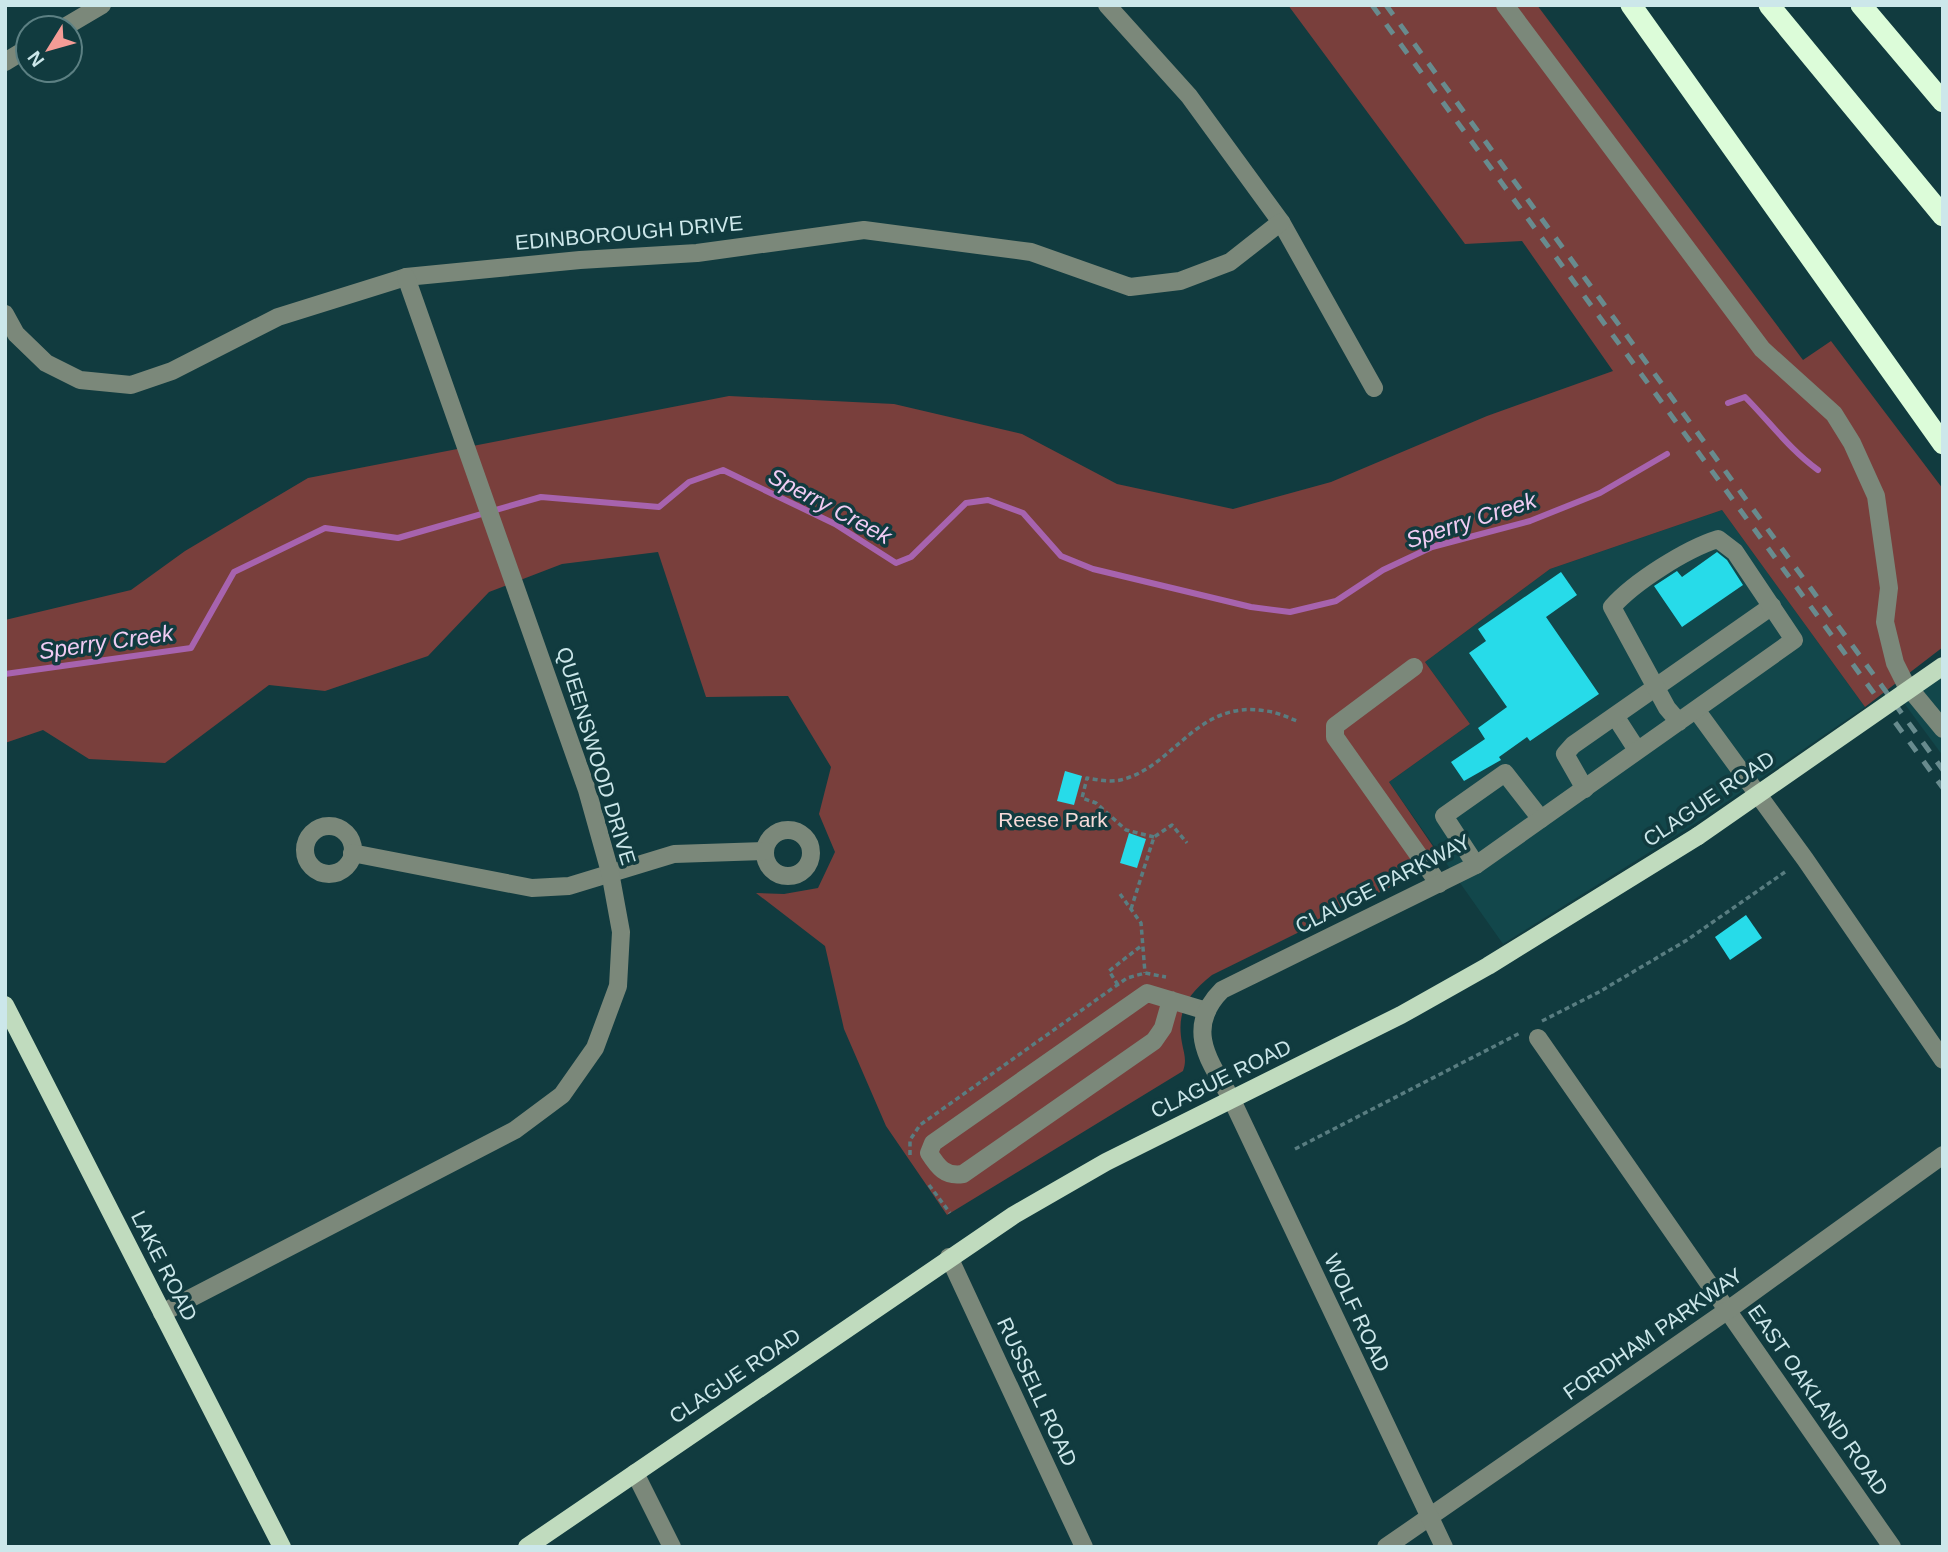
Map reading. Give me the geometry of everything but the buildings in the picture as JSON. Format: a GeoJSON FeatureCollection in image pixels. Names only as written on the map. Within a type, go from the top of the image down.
{"type":"FeatureCollection","features":[{"type":"Feature","properties":{"kind":"highway"},"geometry":{"type":"LineString","coordinates":[[1631,5],[1943,444]]}},
{"type":"Feature","properties":{"kind":"highway"},"geometry":{"type":"LineString","coordinates":[[1769,5],[1943,216]]}},
{"type":"Feature","properties":{"kind":"highway"},"geometry":{"type":"LineString","coordinates":[[1861,5],[1943,102]]}},
{"type":"Feature","properties":{"kind":"main road","name":"CLAGUE ROAD"},"geometry":{"type":"LineString","coordinates":[[527,1547],[1014,1215],[1106,1162],[1401,1015],[1488,966],[1698,836],[1943,666]]}},
{"type":"Feature","properties":{"kind":"main road","name":"LAKE ROAD"},"geometry":{"type":"LineString","coordinates":[[5,1005],[282,1547]]}},
{"type":"Feature","properties":{"kind":"street"},"geometry":{"type":"LineString","coordinates":[[84,16],[102,5]]}},
{"type":"Feature","properties":{"kind":"street"},"geometry":{"type":"LineString","coordinates":[[1107,5],[1189,96],[1282,222],[1374,388]]}},
{"type":"Feature","properties":{"kind":"street"},"geometry":{"type":"LineString","coordinates":[[1505,5],[1762,349],[1834,414],[1852,443],[1876,496],[1889,587],[1885,622],[1895,663],[1905,683],[1943,729]]}},
{"type":"Feature","properties":{"kind":"street","name":"EDINBOROUGH DRIVE"},"geometry":{"type":"LineString","coordinates":[[5,314],[16,334],[46,363],[80,380],[131,385],[172,371],[278,317],[406,277],[580,260],[698,253],[864,230],[1031,252],[1130,286],[1180,281],[1230,262],[1282,222]]}},
{"type":"Feature","properties":{"kind":"street","name":"QUEENSWOOD DRIVE"},"geometry":{"type":"LineString","coordinates":[[162,1313],[515,1130],[562,1094],[595,1048],[618,986],[621,932],[610,872],[587,790],[532,627],[406,277]]}},
{"type":"Feature","properties":{"kind":"street"},"geometry":{"type":"LineString","coordinates":[[1585,789],[1565,754],[1573,744],[1615,716],[1655,688],[1772,606],[1735,552],[1718,538],[1705,543],[1642,582],[1612,607],[1655,688],[1679,722]]}},
{"type":"Feature","properties":{"kind":"street","name":"CLAUGE PARKWAY"},"geometry":{"type":"LineString","coordinates":[[1206,1011],[1222,990],[1476,865],[1637,750],[1697,711],[1794,640],[1772,606]]}},
{"type":"Feature","properties":{"kind":"street"},"geometry":{"type":"LineString","coordinates":[[1414,667],[1335,726],[1335,737],[1439,884]]}},
{"type":"Feature","properties":{"kind":"street"},"geometry":{"type":"LineString","coordinates":[[1697,711],[1805,859],[1943,1060]]}},
{"type":"Feature","properties":{"kind":"street"},"geometry":{"type":"LineString","coordinates":[[1615,716],[1637,750]]}},
{"type":"Feature","properties":{"kind":"street"},"geometry":{"type":"LineString","coordinates":[[1476,865],[1444,816],[1454,808],[1505,773],[1541,818]]}},
{"type":"Feature","properties":{"kind":"street"},"geometry":{"type":"LineString","coordinates":[[352,852],[532,888],[569,886],[674,854],[765,851]]}},
{"type":"Feature","properties":{"kind":"street"},"geometry":{"type":"LineString","coordinates":[[1171,1000],[1163,1028],[1154,1041],[963,1174],[952,1175],[940,1169],[929,1153],[933,1143],[1147,993],[1171,1000],[1206,1011],[1201,1043],[1231,1098]]}},
{"type":"Feature","properties":{"kind":"street","name":"EAST OAKLAND ROAD"},"geometry":{"type":"LineString","coordinates":[[1536,1029],[1892,1547]]}},
{"type":"Feature","properties":{"kind":"street","name":"WOLF ROAD"},"geometry":{"type":"LineString","coordinates":[[1231,1098],[1444,1547]]}},
{"type":"Feature","properties":{"kind":"street","name":"FORDHAM PARKWAY"},"geometry":{"type":"LineString","coordinates":[[1386,1547],[1728,1310],[1943,1155]]}},
{"type":"Feature","properties":{"kind":"street","name":"RUSSELL ROAD"},"geometry":{"type":"LineString","coordinates":[[949,1257],[1084,1547]]}},
{"type":"Feature","properties":{"kind":"street"},"geometry":{"type":"LineString","coordinates":[[635,1473],[672,1547]]}},
{"type":"Feature","properties":{"kind":"path"},"geometry":{"type":"LineString","coordinates":[[1154,837],[1126,830],[1096,803],[1082,798],[1087,778],[1108,782],[1125,779],[1140,772],[1203,723],[1221,715],[1243,710],[1266,711],[1297,720]]}},
{"type":"Feature","properties":{"kind":"path"},"geometry":{"type":"LineString","coordinates":[[1131,909],[1154,837],[1172,825],[1187,843]]}},
{"type":"Feature","properties":{"kind":"path"},"geometry":{"type":"LineString","coordinates":[[1295,1149],[1536,1029],[1687,940],[1784,872]]}},
{"type":"Feature","properties":{"kind":"path"},"geometry":{"type":"LineString","coordinates":[[1120,894],[1141,923],[1145,973]]}},
{"type":"Feature","properties":{"kind":"path"},"geometry":{"type":"LineString","coordinates":[[1118,985],[1109,971],[1142,946]]}},
{"type":"Feature","properties":{"kind":"shaded area"},"geometry":{"type":"Polygon","coordinates":[[[1722,510],[1865,707],[1696,823],[1503,944],[1389,782],[1470,724],[1425,662],[1550,569],[1722,510]]]}},
{"type":"Feature","properties":{"kind":"shaded area"},"geometry":{"type":"Polygon","coordinates":[[[1943,676],[1943,756],[1904,703],[1943,676]]]}},
{"type":"Feature","properties":{"kind":"green space","name":"Reese Park"},"geometry":{"type":"Polygon","coordinates":[[[1288,5],[1537,5],[1803,360],[1831,341],[1943,489],[1943,647],[1865,707],[1722,510],[1550,569],[1425,662],[1470,724],[1389,782],[1443,861],[1212,975],[1190,996],[1183,1012],[1183,1071],[947,1215],[886,1126],[844,1029],[825,946],[756,893],[784,894],[818,888],[835,852],[819,814],[831,767],[788,696],[706,697],[658,552],[562,564],[489,592],[428,656],[325,691],[269,685],[165,763],[89,759],[43,730],[5,743],[5,620],[131,590],[185,551],[308,478],[729,396],[894,404],[1022,434],[1117,484],[1233,509],[1331,482],[1487,416],[1613,371],[1522,241],[1465,244],[1288,5]]]}},
{"type":"Feature","properties":{"kind":"waterway"},"geometry":{"type":"LineString","coordinates":[[1728,403],[1745,397],[1789,444],[1818,470]]}},
{"type":"Feature","properties":{"kind":"waterway","name":"Sperry Creek"},"geometry":{"type":"LineString","coordinates":[[5,674],[191,648],[234,572],[325,528],[398,538],[541,497],[659,507],[689,482],[723,470],[835,524],[896,563],[911,557],[966,503],[988,500],[1023,513],[1061,556],[1093,569],[1251,607],[1290,612],[1336,601],[1383,570],[1432,547],[1530,521],[1600,493],[1667,454]]}},
{"type":"Feature","properties":{"kind":"railway"},"geometry":{"type":"LineString","coordinates":[[1372,5],[1943,788]]}},
{"type":"Feature","properties":{"kind":"railway"},"geometry":{"type":"LineString","coordinates":[[1386,5],[1943,770]]}}]}
